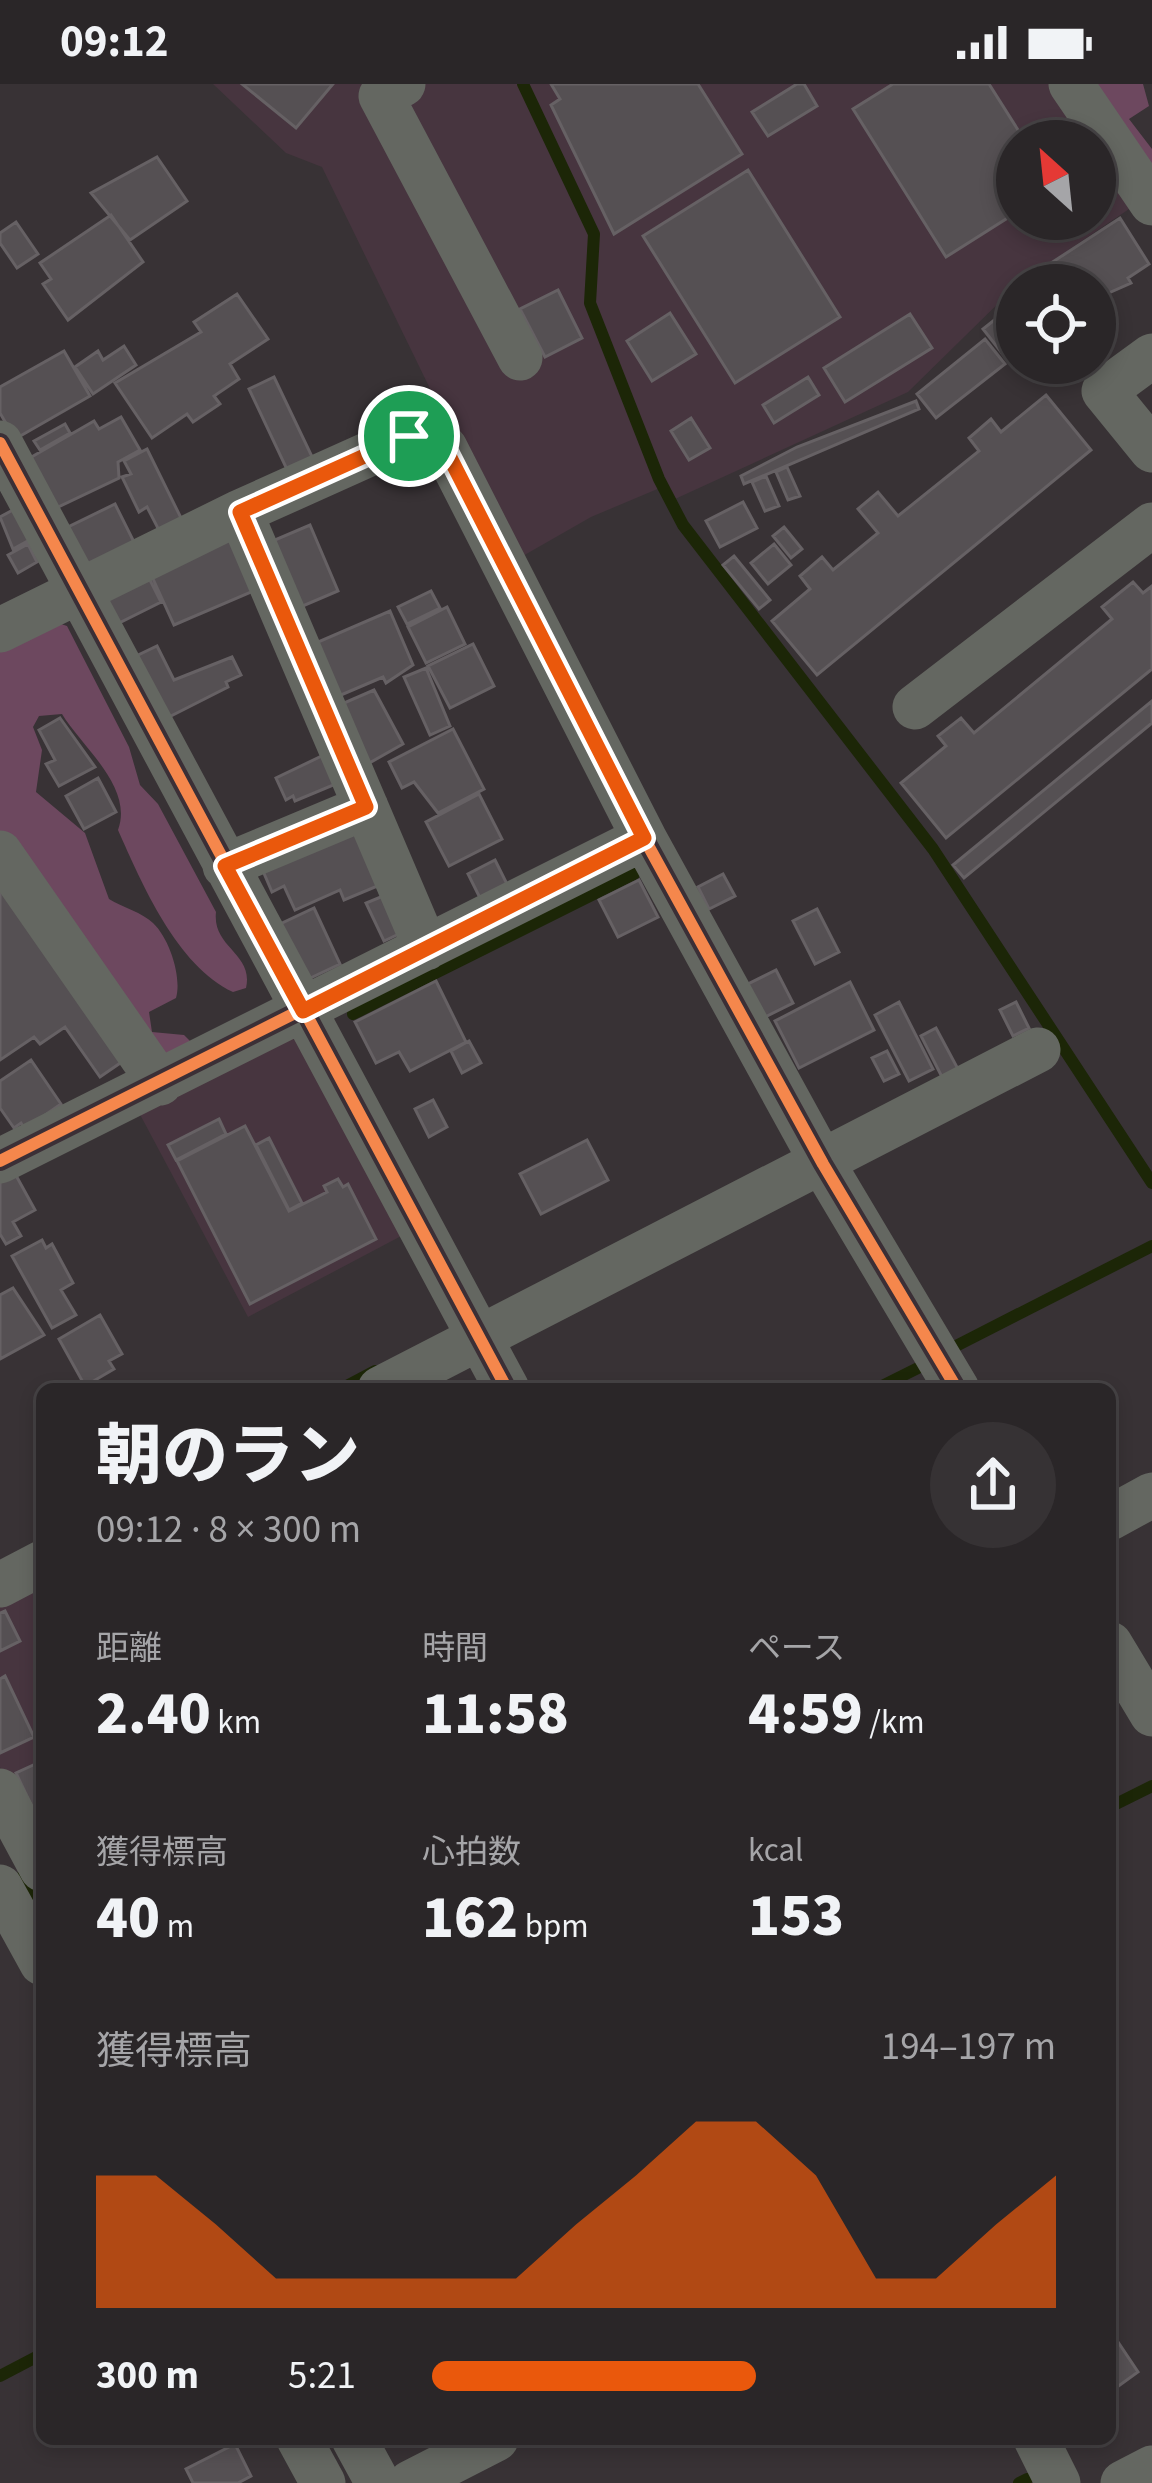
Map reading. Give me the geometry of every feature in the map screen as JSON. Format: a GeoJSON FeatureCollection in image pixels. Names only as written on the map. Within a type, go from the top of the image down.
{"type":"FeatureCollection","features":[{"type":"Feature","properties":{"kind":"street"},"geometry":{"type":"LineString","coordinates":[[403,84],[381,96],[520,358]]}},
{"type":"Feature","properties":{"kind":"street"},"geometry":{"type":"LineString","coordinates":[[1072,84],[1152,202]]}},
{"type":"Feature","properties":{"kind":"street"},"geometry":{"type":"LineString","coordinates":[[1152,356],[1104,391],[1152,449]]}},
{"type":"Feature","properties":{"kind":"street"},"geometry":{"type":"LineString","coordinates":[[0,630],[75,588],[409,436],[426,437],[445,448],[644,838],[823,1164],[953,1383]]}},
{"type":"Feature","properties":{"kind":"street"},"geometry":{"type":"LineString","coordinates":[[0,443],[504,1383]]}},
{"type":"Feature","properties":{"kind":"street"},"geometry":{"type":"LineString","coordinates":[[240,512],[426,949]]}},
{"type":"Feature","properties":{"kind":"street"},"geometry":{"type":"LineString","coordinates":[[915,707],[1152,525]]}},
{"type":"Feature","properties":{"kind":"street"},"geometry":{"type":"LineString","coordinates":[[225,866],[366,807]]}},
{"type":"Feature","properties":{"kind":"street"},"geometry":{"type":"LineString","coordinates":[[0,1161],[644,838]]}},
{"type":"Feature","properties":{"kind":"street"},"geometry":{"type":"LineString","coordinates":[[0,853],[160,1083]]}},
{"type":"Feature","properties":{"kind":"street"},"geometry":{"type":"LineString","coordinates":[[392,1383],[1038,1049]]}},
{"type":"Feature","properties":{"kind":"street"},"geometry":{"type":"LineString","coordinates":[[1116,1514],[1152,1496]]}},
{"type":"Feature","properties":{"kind":"street"},"geometry":{"type":"LineString","coordinates":[[1116,1654],[1152,1714]]}},
{"type":"Feature","properties":{"kind":"street"},"geometry":{"type":"LineString","coordinates":[[0,1791],[36,1858]]}},
{"type":"Feature","properties":{"kind":"street"},"geometry":{"type":"LineString","coordinates":[[0,1887],[36,1952]]}},
{"type":"Feature","properties":{"kind":"street"},"geometry":{"type":"LineString","coordinates":[[302,2445],[322,2483]]}},
{"type":"Feature","properties":{"kind":"street"},"geometry":{"type":"LineString","coordinates":[[357,2445],[378,2483]]}},
{"type":"Feature","properties":{"kind":"street"},"geometry":{"type":"LineString","coordinates":[[410,2483],[484,2445]]}},
{"type":"Feature","properties":{"kind":"street"},"geometry":{"type":"LineString","coordinates":[[1039,2445],[1058,2483]]}},
{"type":"Feature","properties":{"kind":"street"},"geometry":{"type":"LineString","coordinates":[[1123,2483],[1152,2468]]}},
{"type":"Feature","properties":{"kind":"shaded area"},"geometry":{"type":"Polygon","coordinates":[[[213,84],[1051,84],[1074,120],[996,120],[996,240],[1083,240],[1048,264],[996,264],[996,306],[908,392],[675,499],[667,485],[591,517],[514,561],[322,167],[286,153],[213,84]]]}},
{"type":"Feature","properties":{"kind":"shaded area"},"geometry":{"type":"Polygon","coordinates":[[[1086,84],[1143,84],[1149,106],[1129,119],[1152,149],[1152,182],[1116,129],[1116,120],[1110,120],[1086,84]]]}},
{"type":"Feature","properties":{"kind":"shaded area"},"geometry":{"type":"Polygon","coordinates":[[[1116,183],[1132,207],[1116,218],[1116,183]]]}},
{"type":"Feature","properties":{"kind":"shaded area"},"geometry":{"type":"Polygon","coordinates":[[[52,621],[67,626],[129,747],[140,785],[158,804],[216,912],[220,934],[247,976],[246,988],[233,992],[213,980],[178,944],[118,830],[119,798],[103,768],[62,714],[39,716],[33,727],[42,750],[36,792],[85,833],[109,899],[153,923],[173,959],[176,998],[149,1012],[152,1032],[184,1035],[192,1043],[165,1067],[0,832],[0,651],[52,621]]]}},
{"type":"Feature","properties":{"kind":"shaded area"},"geometry":{"type":"Polygon","coordinates":[[[300,1035],[405,1234],[248,1317],[136,1107],[300,1035]]]}},
{"type":"Feature","properties":{"kind":"shaded area"},"geometry":{"type":"Polygon","coordinates":[[[36,1585],[36,1813],[28,1817],[0,1767],[0,1603],[36,1585]]]}},
{"type":"Feature","properties":{"kind":"building"},"geometry":{"type":"Polygon","coordinates":[[[242,84],[333,84],[296,128],[242,84]]]}},
{"type":"Feature","properties":{"kind":"building"},"geometry":{"type":"Polygon","coordinates":[[[551,84],[698,84],[742,154],[614,234],[551,105],[560,99],[551,84]]]}},
{"type":"Feature","properties":{"kind":"building"},"geometry":{"type":"Polygon","coordinates":[[[804,84],[817,106],[768,136],[752,112],[804,84]]]}},
{"type":"Feature","properties":{"kind":"building"},"geometry":{"type":"Polygon","coordinates":[[[893,84],[989,84],[1012,120],[996,120],[996,225],[946,257],[853,109],[893,84]]]}},
{"type":"Feature","properties":{"kind":"building"},"geometry":{"type":"Polygon","coordinates":[[[157,157],[187,201],[130,240],[91,193],[157,157]]]}},
{"type":"Feature","properties":{"kind":"building"},"geometry":{"type":"Polygon","coordinates":[[[748,170],[840,317],[735,383],[643,236],[748,170]]]}},
{"type":"Feature","properties":{"kind":"building"},"geometry":{"type":"Polygon","coordinates":[[[111,215],[143,262],[68,320],[43,284],[51,279],[40,263],[111,215]]]}},
{"type":"Feature","properties":{"kind":"building"},"geometry":{"type":"Polygon","coordinates":[[[1120,218],[1149,264],[1128,278],[1131,283],[1116,290],[1116,264],[1050,264],[1086,240],[1116,240],[1120,218]]]}},
{"type":"Feature","properties":{"kind":"building"},"geometry":{"type":"Polygon","coordinates":[[[16,222],[38,254],[17,268],[0,243],[0,233],[16,222]]]}},
{"type":"Feature","properties":{"kind":"building"},"geometry":{"type":"Polygon","coordinates":[[[558,290],[582,338],[545,357],[520,309],[558,290]]]}},
{"type":"Feature","properties":{"kind":"building"},"geometry":{"type":"Polygon","coordinates":[[[237,294],[268,339],[230,364],[239,379],[214,396],[220,404],[193,422],[187,414],[152,438],[115,383],[201,332],[194,322],[237,294]]]}},
{"type":"Feature","properties":{"kind":"building"},"geometry":{"type":"Polygon","coordinates":[[[670,313],[696,354],[652,381],[627,341],[670,313]]]}},
{"type":"Feature","properties":{"kind":"building"},"geometry":{"type":"Polygon","coordinates":[[[910,314],[932,348],[845,402],[824,368],[910,314]]]}},
{"type":"Feature","properties":{"kind":"building"},"geometry":{"type":"Polygon","coordinates":[[[996,319],[996,346],[983,329],[996,319]]]}},
{"type":"Feature","properties":{"kind":"building"},"geometry":{"type":"Polygon","coordinates":[[[985,339],[996,353],[996,371],[936,418],[917,394],[985,339]]]}},
{"type":"Feature","properties":{"kind":"building"},"geometry":{"type":"Polygon","coordinates":[[[124,346],[136,365],[93,394],[75,367],[98,351],[103,360],[124,346]]]}},
{"type":"Feature","properties":{"kind":"building"},"geometry":{"type":"Polygon","coordinates":[[[64,351],[90,396],[15,439],[0,413],[0,387],[64,351]]]}},
{"type":"Feature","properties":{"kind":"building"},"geometry":{"type":"Polygon","coordinates":[[[274,377],[316,465],[291,478],[249,389],[274,377]]]}},
{"type":"Feature","properties":{"kind":"building"},"geometry":{"type":"Polygon","coordinates":[[[808,377],[819,395],[774,423],[763,405],[808,377]]]}},
{"type":"Feature","properties":{"kind":"building"},"geometry":{"type":"Polygon","coordinates":[[[1046,395],[1091,450],[817,675],[772,621],[810,589],[800,576],[822,557],[833,570],[878,533],[858,509],[878,492],[898,516],[979,451],[969,438],[991,419],[1001,432],[1046,395]]]}},
{"type":"Feature","properties":{"kind":"building"},"geometry":{"type":"Polygon","coordinates":[[[916,401],[919,409],[744,484],[741,476],[797,447],[916,401]]]}},
{"type":"Feature","properties":{"kind":"building"},"geometry":{"type":"Polygon","coordinates":[[[121,417],[140,450],[118,462],[119,478],[56,508],[28,459],[94,421],[99,429],[121,417]]]}},
{"type":"Feature","properties":{"kind":"building"},"geometry":{"type":"Polygon","coordinates":[[[691,418],[710,448],[689,460],[671,431],[691,418]]]}},
{"type":"Feature","properties":{"kind":"building"},"geometry":{"type":"Polygon","coordinates":[[[65,424],[70,433],[40,450],[34,441],[65,424]]]}},
{"type":"Feature","properties":{"kind":"building"},"geometry":{"type":"Polygon","coordinates":[[[147,449],[185,526],[163,538],[147,507],[139,512],[122,477],[131,474],[124,461],[147,449]]]}},
{"type":"Feature","properties":{"kind":"building"},"geometry":{"type":"Polygon","coordinates":[[[787,467],[800,496],[788,500],[776,472],[787,467]]]}},
{"type":"Feature","properties":{"kind":"building"},"geometry":{"type":"Polygon","coordinates":[[[766,476],[779,506],[765,511],[752,482],[766,476]]]}},
{"type":"Feature","properties":{"kind":"building"},"geometry":{"type":"Polygon","coordinates":[[[743,502],[757,528],[720,547],[706,521],[743,502]]]}},
{"type":"Feature","properties":{"kind":"building"},"geometry":{"type":"Polygon","coordinates":[[[115,504],[135,544],[84,569],[64,529],[115,504]]]}},
{"type":"Feature","properties":{"kind":"building"},"geometry":{"type":"Polygon","coordinates":[[[13,510],[33,538],[13,549],[0,517],[13,510]]]}},
{"type":"Feature","properties":{"kind":"building"},"geometry":{"type":"Polygon","coordinates":[[[310,525],[338,591],[291,611],[263,545],[310,525]]]}},
{"type":"Feature","properties":{"kind":"building"},"geometry":{"type":"Polygon","coordinates":[[[784,527],[802,549],[791,558],[773,536],[784,527]]]}},
{"type":"Feature","properties":{"kind":"building"},"geometry":{"type":"Polygon","coordinates":[[[231,528],[258,589],[174,625],[149,570],[231,528]]]}},
{"type":"Feature","properties":{"kind":"building"},"geometry":{"type":"Polygon","coordinates":[[[28,544],[37,562],[18,573],[8,555],[28,544]]]}},
{"type":"Feature","properties":{"kind":"building"},"geometry":{"type":"Polygon","coordinates":[[[774,544],[791,565],[768,584],[751,563],[774,544]]]}},
{"type":"Feature","properties":{"kind":"building"},"geometry":{"type":"Polygon","coordinates":[[[734,556],[770,600],[759,609],[723,565],[734,556]]]}},
{"type":"Feature","properties":{"kind":"building"},"geometry":{"type":"Polygon","coordinates":[[[145,570],[161,602],[111,627],[95,594],[145,570]]]}},
{"type":"Feature","properties":{"kind":"building"},"geometry":{"type":"Polygon","coordinates":[[[1133,582],[1143,593],[1152,586],[1152,669],[946,838],[901,783],[946,746],[938,736],[961,718],[974,733],[1112,619],[1102,607],[1133,582]]]}},
{"type":"Feature","properties":{"kind":"building"},"geometry":{"type":"Polygon","coordinates":[[[431,591],[440,608],[407,624],[398,607],[431,591]]]}},
{"type":"Feature","properties":{"kind":"building"},"geometry":{"type":"Polygon","coordinates":[[[447,607],[465,644],[426,663],[408,627],[447,607]]]}},
{"type":"Feature","properties":{"kind":"building"},"geometry":{"type":"Polygon","coordinates":[[[390,611],[413,665],[386,683],[383,677],[334,698],[311,645],[390,611]]]}},
{"type":"Feature","properties":{"kind":"building"},"geometry":{"type":"Polygon","coordinates":[[[473,644],[494,686],[450,708],[428,666],[473,644]]]}},
{"type":"Feature","properties":{"kind":"building"},"geometry":{"type":"Polygon","coordinates":[[[157,646],[174,680],[232,657],[241,675],[226,682],[228,687],[161,721],[130,659],[157,646]]]}},
{"type":"Feature","properties":{"kind":"building"},"geometry":{"type":"Polygon","coordinates":[[[426,668],[450,726],[430,735],[404,677],[426,668]]]}},
{"type":"Feature","properties":{"kind":"building"},"geometry":{"type":"Polygon","coordinates":[[[374,690],[403,744],[364,766],[337,706],[374,690]]]}},
{"type":"Feature","properties":{"kind":"building"},"geometry":{"type":"Polygon","coordinates":[[[1152,701],[1152,723],[964,878],[953,865],[1152,701]]]}},
{"type":"Feature","properties":{"kind":"building"},"geometry":{"type":"Polygon","coordinates":[[[60,718],[95,767],[59,786],[46,764],[55,760],[39,730],[60,718]]]}},
{"type":"Feature","properties":{"kind":"building"},"geometry":{"type":"Polygon","coordinates":[[[453,729],[484,789],[438,813],[414,782],[402,788],[389,762],[453,729]]]}},
{"type":"Feature","properties":{"kind":"building"},"geometry":{"type":"Polygon","coordinates":[[[330,752],[343,781],[295,801],[293,796],[286,800],[276,778],[330,752]]]}},
{"type":"Feature","properties":{"kind":"building"},"geometry":{"type":"Polygon","coordinates":[[[98,778],[116,812],[84,829],[66,796],[98,778]]]}},
{"type":"Feature","properties":{"kind":"building"},"geometry":{"type":"Polygon","coordinates":[[[479,794],[502,839],[449,866],[426,822],[479,794]]]}},
{"type":"Feature","properties":{"kind":"building"},"geometry":{"type":"Polygon","coordinates":[[[354,824],[380,885],[344,900],[340,890],[295,910],[284,886],[272,892],[260,864],[354,824]]]}},
{"type":"Feature","properties":{"kind":"building"},"geometry":{"type":"Polygon","coordinates":[[[495,860],[508,886],[481,900],[468,874],[495,860]]]}},
{"type":"Feature","properties":{"kind":"building"},"geometry":{"type":"Polygon","coordinates":[[[723,874],[735,896],[709,909],[698,887],[723,874]]]}},
{"type":"Feature","properties":{"kind":"building"},"geometry":{"type":"Polygon","coordinates":[[[0,877],[126,1059],[100,1077],[65,1027],[40,1044],[34,1037],[0,1060],[0,877]]]}},
{"type":"Feature","properties":{"kind":"building"},"geometry":{"type":"Polygon","coordinates":[[[639,880],[658,917],[618,937],[599,900],[639,880]]]}},
{"type":"Feature","properties":{"kind":"building"},"geometry":{"type":"Polygon","coordinates":[[[388,894],[405,931],[384,941],[366,903],[388,894]]]}},
{"type":"Feature","properties":{"kind":"building"},"geometry":{"type":"Polygon","coordinates":[[[314,908],[340,964],[304,981],[278,925],[314,908]]]}},
{"type":"Feature","properties":{"kind":"building"},"geometry":{"type":"Polygon","coordinates":[[[817,909],[839,952],[815,964],[793,921],[817,909]]]}},
{"type":"Feature","properties":{"kind":"building"},"geometry":{"type":"Polygon","coordinates":[[[776,970],[793,1003],[763,1018],[746,985],[776,970]]]}},
{"type":"Feature","properties":{"kind":"building"},"geometry":{"type":"Polygon","coordinates":[[[436,981],[466,1042],[410,1071],[399,1052],[376,1063],[355,1022],[436,981]]]}},
{"type":"Feature","properties":{"kind":"building"},"geometry":{"type":"Polygon","coordinates":[[[850,982],[874,1030],[799,1068],[775,1021],[850,982]]]}},
{"type":"Feature","properties":{"kind":"building"},"geometry":{"type":"Polygon","coordinates":[[[899,1002],[933,1069],[909,1081],[875,1015],[899,1002]]]}},
{"type":"Feature","properties":{"kind":"building"},"geometry":{"type":"Polygon","coordinates":[[[1016,1002],[1029,1028],[1013,1036],[1000,1010],[1016,1002]]]}},
{"type":"Feature","properties":{"kind":"building"},"geometry":{"type":"Polygon","coordinates":[[[936,1028],[958,1069],[942,1077],[921,1036],[936,1028]]]}},
{"type":"Feature","properties":{"kind":"building"},"geometry":{"type":"Polygon","coordinates":[[[469,1041],[481,1063],[462,1073],[451,1051],[469,1041]]]}},
{"type":"Feature","properties":{"kind":"building"},"geometry":{"type":"Polygon","coordinates":[[[887,1051],[899,1074],[884,1081],[872,1058],[887,1051]]]}},
{"type":"Feature","properties":{"kind":"building"},"geometry":{"type":"Polygon","coordinates":[[[31,1060],[61,1104],[25,1129],[21,1123],[14,1128],[0,1108],[0,1081],[31,1060]]]}},
{"type":"Feature","properties":{"kind":"building"},"geometry":{"type":"Polygon","coordinates":[[[433,1100],[447,1127],[429,1137],[415,1109],[433,1100]]]}},
{"type":"Feature","properties":{"kind":"building"},"geometry":{"type":"Polygon","coordinates":[[[219,1119],[226,1134],[176,1160],[168,1145],[219,1119]]]}},
{"type":"Feature","properties":{"kind":"building"},"geometry":{"type":"Polygon","coordinates":[[[245,1126],[289,1211],[327,1192],[324,1186],[338,1179],[343,1187],[348,1184],[376,1239],[250,1304],[177,1161],[245,1126]]]}},
{"type":"Feature","properties":{"kind":"building"},"geometry":{"type":"Polygon","coordinates":[[[269,1138],[302,1203],[289,1210],[256,1145],[269,1138]]]}},
{"type":"Feature","properties":{"kind":"building"},"geometry":{"type":"Polygon","coordinates":[[[587,1140],[608,1180],[541,1214],[520,1174],[587,1140]]]}},
{"type":"Feature","properties":{"kind":"building"},"geometry":{"type":"Polygon","coordinates":[[[13,1170],[35,1210],[13,1222],[21,1236],[6,1244],[0,1234],[0,1177],[13,1170]]]}},
{"type":"Feature","properties":{"kind":"building"},"geometry":{"type":"Polygon","coordinates":[[[42,1240],[46,1248],[52,1244],[73,1283],[61,1290],[76,1315],[52,1328],[12,1256],[42,1240]]]}},
{"type":"Feature","properties":{"kind":"building"},"geometry":{"type":"Polygon","coordinates":[[[13,1288],[44,1335],[0,1359],[0,1295],[13,1288]]]}},
{"type":"Feature","properties":{"kind":"building"},"geometry":{"type":"Polygon","coordinates":[[[100,1315],[122,1354],[109,1361],[114,1369],[83,1383],[59,1339],[100,1315]]]}},
{"type":"Feature","properties":{"kind":"building"},"geometry":{"type":"Polygon","coordinates":[[[5,1611],[20,1641],[0,1651],[0,1613],[5,1611]]]}},
{"type":"Feature","properties":{"kind":"building"},"geometry":{"type":"Polygon","coordinates":[[[5,1676],[34,1737],[0,1753],[0,1679],[5,1676]]]}},
{"type":"Feature","properties":{"kind":"building"},"geometry":{"type":"Polygon","coordinates":[[[36,1764],[36,1808],[33,1809],[16,1773],[36,1764]]]}},
{"type":"Feature","properties":{"kind":"building"},"geometry":{"type":"Polygon","coordinates":[[[1116,2339],[1138,2372],[1116,2388],[1116,2339]]]}},
{"type":"Feature","properties":{"kind":"building"},"geometry":{"type":"Polygon","coordinates":[[[236,2445],[251,2476],[238,2483],[193,2483],[186,2469],[236,2445]]]}},
{"type":"Feature","properties":{"kind":"waterway"},"geometry":{"type":"LineString","coordinates":[[523,84],[594,234],[590,303],[659,479],[683,525],[933,849],[1152,1183]]}},
{"type":"Feature","properties":{"kind":"waterway"},"geometry":{"type":"LineString","coordinates":[[353,1014],[634,874]]}},
{"type":"Feature","properties":{"kind":"waterway"},"geometry":{"type":"LineString","coordinates":[[954,1347],[1152,1246]]}},
{"type":"Feature","properties":{"kind":"waterway"},"geometry":{"type":"LineString","coordinates":[[888,1383],[924,1365]]}},
{"type":"Feature","properties":{"kind":"waterway"},"geometry":{"type":"LineString","coordinates":[[352,1383],[375,1371]]}},
{"type":"Feature","properties":{"kind":"waterway"},"geometry":{"type":"LineString","coordinates":[[1116,1804],[1152,1786]]}},
{"type":"Feature","properties":{"kind":"waterway"},"geometry":{"type":"LineString","coordinates":[[23,1875],[36,1899]]}},
{"type":"Feature","properties":{"kind":"waterway"},"geometry":{"type":"LineString","coordinates":[[0,2376],[36,2357]]}},
{"type":"Feature","properties":{"kind":"waterway"},"geometry":{"type":"LineString","coordinates":[[1019,2483],[1027,2479]]}},
{"type":"Feature","properties":{"kind":"cycle path"},"geometry":{"type":"LineString","coordinates":[[0,443],[504,1383]]}},
{"type":"Feature","properties":{"kind":"cycle path"},"geometry":{"type":"LineString","coordinates":[[0,1161],[644,838],[823,1164],[953,1383]]}},
{"type":"Feature","properties":{"kind":"route"},"geometry":{"type":"LineString","coordinates":[[409,436],[426,437],[445,448],[644,838],[303,1011],[225,866],[366,807],[240,512],[409,436]]}}]}
